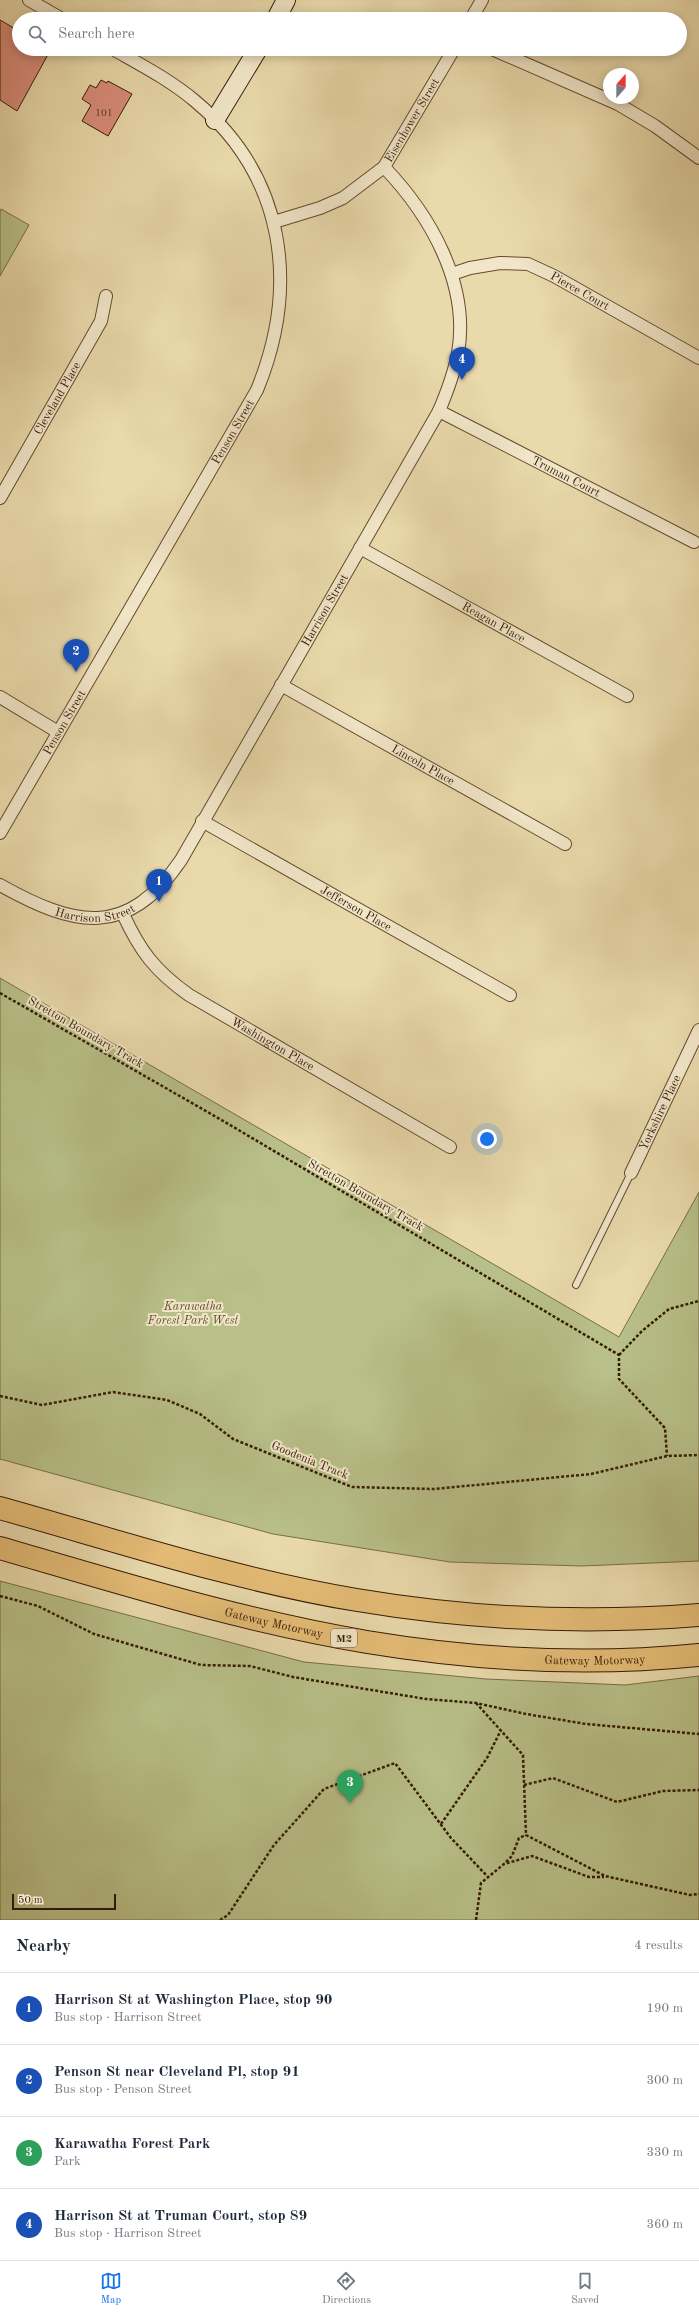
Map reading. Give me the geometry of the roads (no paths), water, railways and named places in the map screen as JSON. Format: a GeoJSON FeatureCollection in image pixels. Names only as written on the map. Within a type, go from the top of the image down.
{"type":"FeatureCollection","features":[{"type":"Feature","properties":{"kind":"highway"},"geometry":{"type":"LineString","coordinates":[[0,1508],[201,1565],[356,1600],[432,1611],[500,1618],[579,1620],[649,1619],[699,1615]]}},
{"type":"Feature","properties":{"kind":"highway","name":"Gateway Motorway"},"geometry":{"type":"LineString","coordinates":[[0,1548],[231,1613],[367,1642],[427,1651],[548,1660],[622,1660],[699,1655]]}},
{"type":"Feature","properties":{"kind":"street"},"geometry":{"type":"LineString","coordinates":[[29,0],[50,12]]}},
{"type":"Feature","properties":{"kind":"street"},"geometry":{"type":"LineString","coordinates":[[280,12],[286,0]]}},
{"type":"Feature","properties":{"kind":"street"},"geometry":{"type":"LineString","coordinates":[[475,12],[482,0]]}},
{"type":"Feature","properties":{"kind":"street","name":"Penson Street"},"geometry":{"type":"LineString","coordinates":[[0,833],[257,390],[274,342],[278,322],[280,277],[274,222],[250,166],[216,120],[178,88],[125,56]]}},
{"type":"Feature","properties":{"kind":"street"},"geometry":{"type":"LineString","coordinates":[[216,120],[254,56]]}},
{"type":"Feature","properties":{"kind":"street","name":"Eisenhower Street"},"geometry":{"type":"LineString","coordinates":[[274,222],[320,208],[343,198],[384,167],[450,56]]}},
{"type":"Feature","properties":{"kind":"street"},"geometry":{"type":"LineString","coordinates":[[508,56],[618,104],[654,126],[699,158]]}},
{"type":"Feature","properties":{"kind":"street","name":"Harrison Street"},"geometry":{"type":"LineString","coordinates":[[0,885],[52,911],[77,917],[99,918],[123,914],[146,900],[164,883],[181,860],[439,411],[452,378],[458,352],[459,315],[452,274],[441,245],[422,215],[401,185],[384,167]]}},
{"type":"Feature","properties":{"kind":"street","name":"Pierce Court"},"geometry":{"type":"LineString","coordinates":[[452,274],[470,268],[500,263],[528,264],[554,276],[699,358]]}},
{"type":"Feature","properties":{"kind":"street","name":"Cleveland Place"},"geometry":{"type":"LineString","coordinates":[[0,498],[101,321],[106,296]]}},
{"type":"Feature","properties":{"kind":"street","name":"Truman Court"},"geometry":{"type":"LineString","coordinates":[[439,411],[694,542]]}},
{"type":"Feature","properties":{"kind":"street","name":"Reagan Place"},"geometry":{"type":"LineString","coordinates":[[360,548],[627,696]]}},
{"type":"Feature","properties":{"kind":"street","name":"Lincoln Place"},"geometry":{"type":"LineString","coordinates":[[281,685],[565,844]]}},
{"type":"Feature","properties":{"kind":"street"},"geometry":{"type":"LineString","coordinates":[[0,697],[58,732]]}},
{"type":"Feature","properties":{"kind":"street","name":"Jefferson Place"},"geometry":{"type":"LineString","coordinates":[[202,822],[510,995]]}},
{"type":"Feature","properties":{"kind":"street","name":"Washington Place"},"geometry":{"type":"LineString","coordinates":[[123,914],[143,954],[158,971],[189,995],[450,1147]]}},
{"type":"Feature","properties":{"kind":"street","name":"Yorkshire Place"},"geometry":{"type":"LineString","coordinates":[[631,1173],[699,1030]]}},
{"type":"Feature","properties":{"kind":"lane"},"geometry":{"type":"LineString","coordinates":[[576,1285],[631,1173]]}},
{"type":"Feature","properties":{"kind":"place","name":"Harrison St at Truman Court, stop 89"},"geometry":{"type":"Point","coordinates":[462,380]}},
{"type":"Feature","properties":{"kind":"place","name":"Penson St near Cleveland Pl, stop 91"},"geometry":{"type":"Point","coordinates":[76,672]}},
{"type":"Feature","properties":{"kind":"place","name":"Harrison St at Washington Place, stop 90"},"geometry":{"type":"Point","coordinates":[159,902]}},
{"type":"Feature","properties":{"kind":"place","name":"Karawatha Forest Park"},"geometry":{"type":"Point","coordinates":[350,1803]}},
{"type":"Feature","properties":{"kind":"park label","name":"Karawatha Forest Park West"},"geometry":{"type":"Point","coordinates":[193,1313]}}]}
